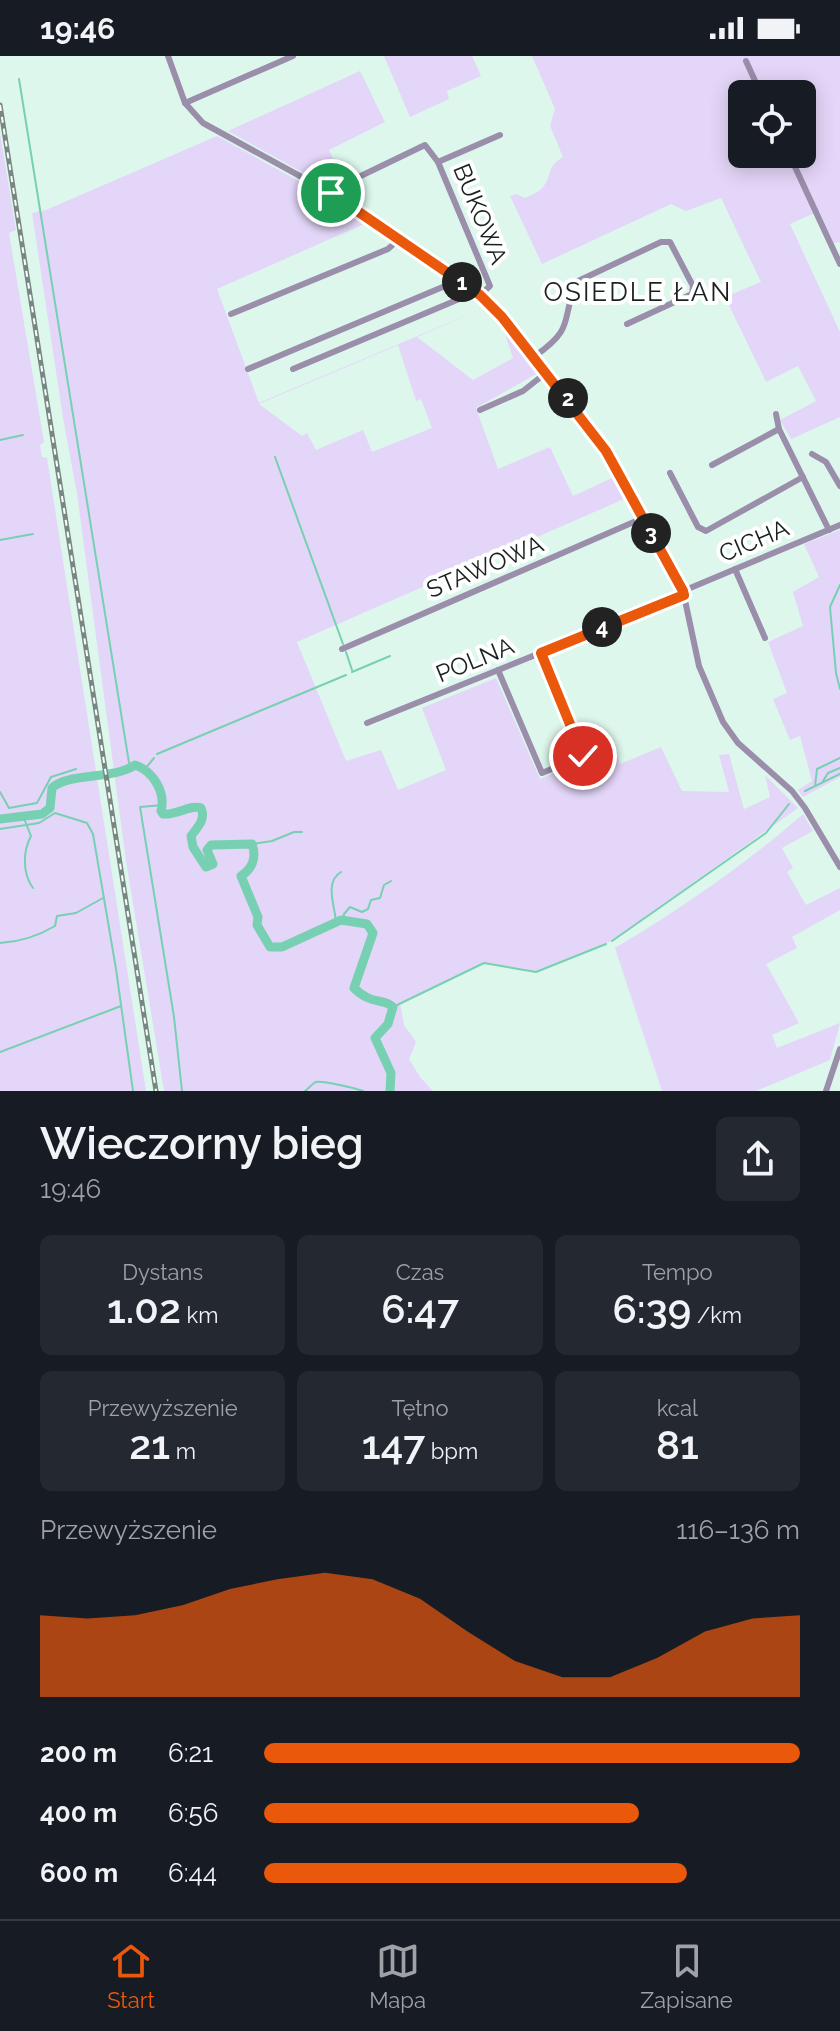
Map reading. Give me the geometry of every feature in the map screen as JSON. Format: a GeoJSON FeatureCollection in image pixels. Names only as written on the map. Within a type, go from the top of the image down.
{"type":"FeatureCollection","features":[{"type":"Feature","properties":{"kind":"street"},"geometry":{"type":"LineString","coordinates":[[168,56],[185,103],[203,123],[331,193],[453,276],[480,295],[535,356],[606,451],[684,593],[699,666],[723,722],[738,743],[798,799],[840,867]]}},
{"type":"Feature","properties":{"kind":"street"},"geometry":{"type":"LineString","coordinates":[[185,103],[293,56]]}},
{"type":"Feature","properties":{"kind":"street"},"geometry":{"type":"LineString","coordinates":[[746,61],[755,80]]}},
{"type":"Feature","properties":{"kind":"street","name":"BUKOWA"},"geometry":{"type":"LineString","coordinates":[[480,295],[490,286],[438,162],[500,135]]}},
{"type":"Feature","properties":{"kind":"street"},"geometry":{"type":"LineString","coordinates":[[331,193],[425,145],[438,162]]}},
{"type":"Feature","properties":{"kind":"street"},"geometry":{"type":"LineString","coordinates":[[795,168],[840,264]]}},
{"type":"Feature","properties":{"kind":"street"},"geometry":{"type":"LineString","coordinates":[[231,314],[388,249],[399,239]]}},
{"type":"Feature","properties":{"kind":"street"},"geometry":{"type":"LineString","coordinates":[[535,356],[550,345],[564,328],[578,281],[661,242],[670,242],[693,286],[692,294],[627,324]]}},
{"type":"Feature","properties":{"kind":"street"},"geometry":{"type":"LineString","coordinates":[[248,369],[445,286],[453,276]]}},
{"type":"Feature","properties":{"kind":"street"},"geometry":{"type":"LineString","coordinates":[[293,369],[464,297],[472,290]]}},
{"type":"Feature","properties":{"kind":"street"},"geometry":{"type":"LineString","coordinates":[[480,410],[523,391],[547,372]]}},
{"type":"Feature","properties":{"kind":"street"},"geometry":{"type":"LineString","coordinates":[[776,414],[779,429],[829,530]]}},
{"type":"Feature","properties":{"kind":"street"},"geometry":{"type":"LineString","coordinates":[[712,465],[779,429]]}},
{"type":"Feature","properties":{"kind":"street"},"geometry":{"type":"LineString","coordinates":[[812,454],[826,462],[840,486]]}},
{"type":"Feature","properties":{"kind":"street"},"geometry":{"type":"LineString","coordinates":[[670,473],[698,527],[706,531],[803,477]]}},
{"type":"Feature","properties":{"kind":"street","name":"STAWOWA"},"geometry":{"type":"LineString","coordinates":[[342,649],[643,518]]}},
{"type":"Feature","properties":{"kind":"street","name":"CICHA"},"geometry":{"type":"LineString","coordinates":[[684,593],[840,525]]}},
{"type":"Feature","properties":{"kind":"street"},"geometry":{"type":"LineString","coordinates":[[735,569],[765,638]]}},
{"type":"Feature","properties":{"kind":"street","name":"POLNA"},"geometry":{"type":"LineString","coordinates":[[367,723],[684,593]]}},
{"type":"Feature","properties":{"kind":"street"},"geometry":{"type":"LineString","coordinates":[[498,670],[542,773],[583,756],[541,653]]}},
{"type":"Feature","properties":{"kind":"street"},"geometry":{"type":"LineString","coordinates":[[826,1091],[840,1049]]}},
{"type":"Feature","properties":{"kind":"shaded area"},"geometry":{"type":"Polygon","coordinates":[[[384,56],[472,56],[481,76],[447,91],[449,99],[410,117],[384,56]]]}},
{"type":"Feature","properties":{"kind":"shaded area"},"geometry":{"type":"Polygon","coordinates":[[[532,56],[840,56],[840,242],[834,243],[819,211],[790,224],[840,332],[840,417],[791,439],[780,420],[816,401],[798,366],[766,382],[725,297],[761,282],[721,198],[686,211],[671,204],[542,264],[510,196],[516,194],[525,198],[540,190],[552,167],[563,157],[550,126],[555,109],[532,56]]]}},
{"type":"Feature","properties":{"kind":"shaded area"},"geometry":{"type":"Polygon","coordinates":[[[360,71],[385,122],[329,150],[342,181],[331,188],[228,131],[360,71]]]}},
{"type":"Feature","properties":{"kind":"shaded area"},"geometry":{"type":"Polygon","coordinates":[[[0,133],[16,230],[9,233],[44,442],[40,445],[42,457],[47,458],[146,1091],[0,1091],[0,133]]]}},
{"type":"Feature","properties":{"kind":"shaded area"},"geometry":{"type":"Polygon","coordinates":[[[217,136],[324,195],[364,224],[217,289],[259,403],[486,307],[417,337],[473,380],[513,358],[503,328],[538,373],[476,408],[498,469],[550,447],[573,496],[612,478],[624,499],[297,642],[346,761],[381,750],[398,790],[446,770],[422,708],[496,678],[540,779],[614,748],[620,764],[661,747],[682,791],[729,792],[719,755],[729,754],[744,809],[770,797],[765,775],[798,808],[612,941],[536,972],[484,963],[400,1003],[404,1025],[416,1042],[409,1059],[433,1091],[164,1091],[126,861],[77,494],[32,213],[46,210],[217,136]],[[398,345],[259,404],[302,436],[307,433],[316,450],[363,430],[372,452],[432,428],[421,399],[416,401],[398,345]]]}},
{"type":"Feature","properties":{"kind":"shaded area"},"geometry":{"type":"Polygon","coordinates":[[[840,530],[840,777],[803,797],[798,790],[812,781],[800,736],[790,740],[773,699],[787,693],[768,642],[803,626],[793,592],[819,577],[804,544],[840,530]]]}},
{"type":"Feature","properties":{"kind":"shaded area"},"geometry":{"type":"Polygon","coordinates":[[[803,814],[813,831],[782,848],[793,868],[787,872],[806,905],[840,888],[840,910],[792,937],[797,948],[766,964],[799,1023],[772,1035],[777,1048],[840,1023],[830,1060],[756,1091],[662,1091],[615,948],[712,885],[803,814]]]}},
{"type":"Feature","properties":{"kind":"waterway"},"geometry":{"type":"LineString","coordinates":[[19,79],[130,769]]}},
{"type":"Feature","properties":{"kind":"waterway"},"geometry":{"type":"LineString","coordinates":[[0,440],[23,435]]}},
{"type":"Feature","properties":{"kind":"waterway"},"geometry":{"type":"LineString","coordinates":[[275,457],[343,644]]}},
{"type":"Feature","properties":{"kind":"waterway"},"geometry":{"type":"LineString","coordinates":[[0,540],[33,534]]}},
{"type":"Feature","properties":{"kind":"waterway"},"geometry":{"type":"LineString","coordinates":[[840,585],[830,607],[840,689]]}},
{"type":"Feature","properties":{"kind":"waterway"},"geometry":{"type":"LineString","coordinates":[[346,652],[352,670]]}},
{"type":"Feature","properties":{"kind":"waterway"},"geometry":{"type":"LineString","coordinates":[[352,672],[390,656]]}},
{"type":"Feature","properties":{"kind":"waterway"},"geometry":{"type":"LineString","coordinates":[[157,754],[346,675]]}},
{"type":"Feature","properties":{"kind":"waterway"},"geometry":{"type":"LineString","coordinates":[[145,769],[154,758]]}},
{"type":"Feature","properties":{"kind":"waterway"},"geometry":{"type":"LineString","coordinates":[[815,786],[817,769],[840,758]]}},
{"type":"Feature","properties":{"kind":"waterway"},"geometry":{"type":"LineString","coordinates":[[0,819],[42,814],[50,808],[52,788],[60,783],[115,773],[135,765],[157,783],[163,814],[201,808],[202,819],[191,836],[193,847],[206,867],[213,864],[207,850],[211,845],[252,844],[252,863],[241,876],[258,917],[257,925],[270,947],[282,947],[341,920],[367,924],[373,933],[354,988],[366,997],[393,1007],[388,1024],[375,1038],[391,1073],[390,1091]]}},
{"type":"Feature","properties":{"kind":"waterway"},"geometry":{"type":"LineString","coordinates":[[823,781],[828,773],[840,768]]}},
{"type":"Feature","properties":{"kind":"waterway"},"geometry":{"type":"LineString","coordinates":[[0,792],[9,808],[37,803],[51,777],[76,769]]}},
{"type":"Feature","properties":{"kind":"waterway"},"geometry":{"type":"LineString","coordinates":[[805,791],[840,774]]}},
{"type":"Feature","properties":{"kind":"waterway"},"geometry":{"type":"LineString","coordinates":[[612,941],[766,833],[789,804]]}},
{"type":"Feature","properties":{"kind":"waterway"},"geometry":{"type":"LineString","coordinates":[[163,805],[140,807],[174,1017],[182,1091]]}},
{"type":"Feature","properties":{"kind":"waterway"},"geometry":{"type":"LineString","coordinates":[[0,829],[39,823],[55,813],[87,823],[93,834],[133,1091]]}},
{"type":"Feature","properties":{"kind":"waterway"},"geometry":{"type":"LineString","coordinates":[[23,816],[31,836],[25,862],[33,888]]}},
{"type":"Feature","properties":{"kind":"waterway"},"geometry":{"type":"LineString","coordinates":[[252,844],[302,832]]}},
{"type":"Feature","properties":{"kind":"waterway"},"geometry":{"type":"LineString","coordinates":[[336,922],[332,888],[341,872]]}},
{"type":"Feature","properties":{"kind":"waterway"},"geometry":{"type":"LineString","coordinates":[[343,921],[350,907],[362,912],[368,909],[371,900],[380,898],[384,885],[391,881]]}},
{"type":"Feature","properties":{"kind":"waterway"},"geometry":{"type":"LineString","coordinates":[[0,943],[42,933],[55,926],[57,916],[76,913],[103,898]]}},
{"type":"Feature","properties":{"kind":"waterway"},"geometry":{"type":"LineString","coordinates":[[393,1007],[484,963],[536,972],[606,944]]}},
{"type":"Feature","properties":{"kind":"waterway"},"geometry":{"type":"LineString","coordinates":[[0,1052],[121,1006]]}},
{"type":"Feature","properties":{"kind":"waterway"},"geometry":{"type":"LineString","coordinates":[[305,1091],[315,1082],[363,1091]]}},
{"type":"Feature","properties":{"kind":"railway"},"geometry":{"type":"LineString","coordinates":[[0,105],[156,1091]]}},
{"type":"Feature","properties":{"kind":"district","name":"OSIEDLE ŁAN"},"geometry":{"type":"Point","coordinates":[638,292]}},
{"type":"Feature","properties":{"kind":"route"},"geometry":{"type":"LineString","coordinates":[[331,193],[491,304],[535,356],[606,451],[683,591],[684,595],[541,653],[583,756]]}}]}
